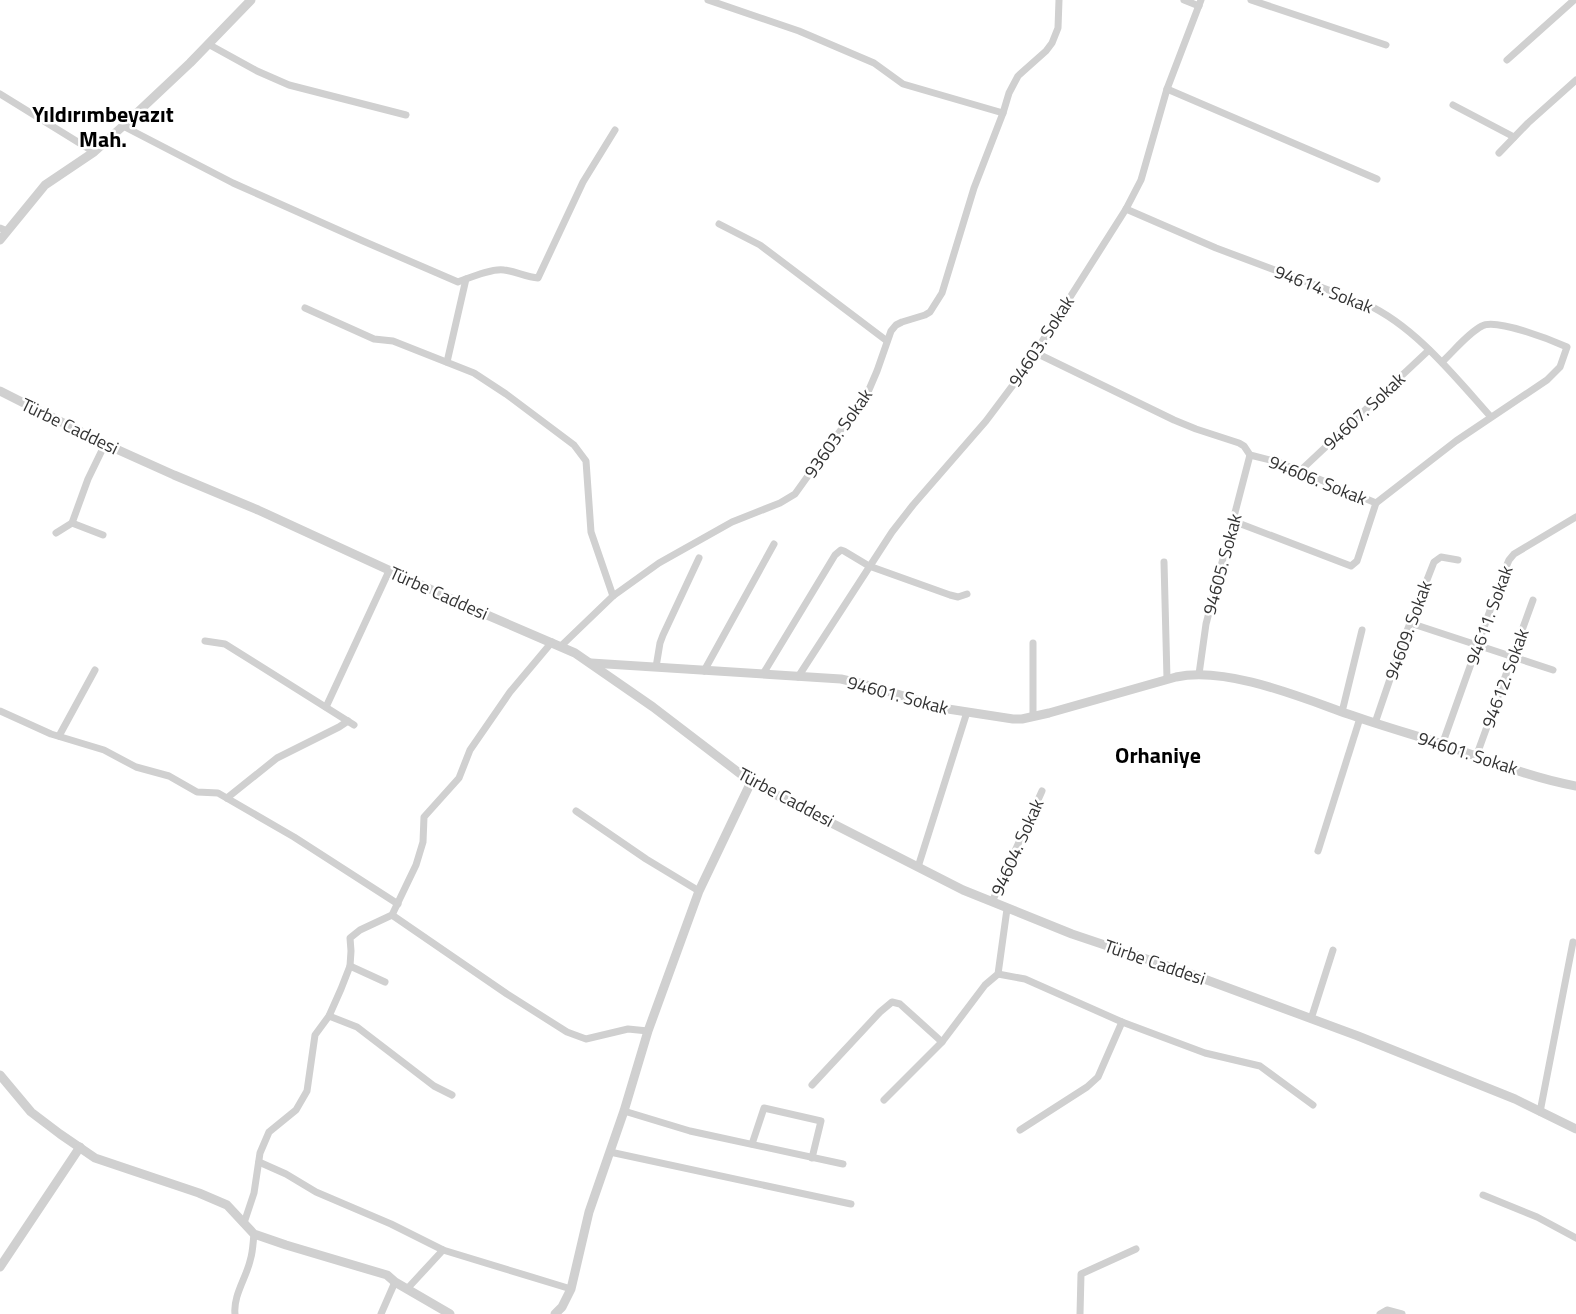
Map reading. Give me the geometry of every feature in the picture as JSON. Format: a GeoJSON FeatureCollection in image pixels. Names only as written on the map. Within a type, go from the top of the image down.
{"type":"FeatureCollection","features":[{"type":"Feature","properties":{"kind":"street"},"geometry":{"type":"LineString","coordinates":[[0,240],[4,230],[45,185],[94,152],[123,126],[251,0]]}},
{"type":"Feature","properties":{"kind":"street"},"geometry":{"type":"LineString","coordinates":[[708,0],[799,31],[874,63],[903,84],[1003,113]]}},
{"type":"Feature","properties":{"kind":"street","name":"93603. Sokak"},"geometry":{"type":"LineString","coordinates":[[561,646],[613,596],[644,572],[672,554],[732,522],[780,503],[795,494],[868,392],[891,330],[896,324],[930,312],[942,293],[974,188],[1009,93],[1018,76],[1046,52],[1056,35],[1059,0]]}},
{"type":"Feature","properties":{"kind":"street","name":"94603. Sokak"},"geometry":{"type":"LineString","coordinates":[[798,677],[869,566],[913,505],[986,421],[1022,373],[1126,209],[1141,180],[1167,89],[1200,3],[1184,0]]}},
{"type":"Feature","properties":{"kind":"street"},"geometry":{"type":"LineString","coordinates":[[1251,0],[1386,45]]}},
{"type":"Feature","properties":{"kind":"street"},"geometry":{"type":"LineString","coordinates":[[1508,60],[1574,0]]}},
{"type":"Feature","properties":{"kind":"street"},"geometry":{"type":"LineString","coordinates":[[208,44],[257,71],[288,85],[406,115]]}},
{"type":"Feature","properties":{"kind":"street"},"geometry":{"type":"LineString","coordinates":[[1499,153],[1576,80]]}},
{"type":"Feature","properties":{"kind":"street"},"geometry":{"type":"LineString","coordinates":[[1167,89],[1377,179]]}},
{"type":"Feature","properties":{"kind":"street"},"geometry":{"type":"LineString","coordinates":[[0,94],[94,152]]}},
{"type":"Feature","properties":{"kind":"street"},"geometry":{"type":"LineString","coordinates":[[1453,104],[1514,137]]}},
{"type":"Feature","properties":{"kind":"street"},"geometry":{"type":"LineString","coordinates":[[123,126],[233,183],[458,282],[502,269],[526,277],[538,278],[583,182],[615,130]]}},
{"type":"Feature","properties":{"kind":"street","name":"94614. Sokak"},"geometry":{"type":"LineString","coordinates":[[1126,209],[1216,248],[1372,307],[1393,319],[1442,362],[1491,417]]}},
{"type":"Feature","properties":{"kind":"street"},"geometry":{"type":"LineString","coordinates":[[720,224],[760,245],[887,341]]}},
{"type":"Feature","properties":{"kind":"street"},"geometry":{"type":"LineString","coordinates":[[447,362],[466,279]]}},
{"type":"Feature","properties":{"kind":"street"},"geometry":{"type":"LineString","coordinates":[[305,308],[374,339],[393,341],[474,373],[506,394],[574,445],[586,461],[591,532],[613,596]]}},
{"type":"Feature","properties":{"kind":"street","name":"94606. Sokak"},"geometry":{"type":"LineString","coordinates":[[1034,352],[1174,420],[1239,443],[1244,446],[1250,455],[1300,471],[1376,503],[1438,454],[1532,391],[1555,373],[1560,367],[1567,347],[1512,328],[1489,323],[1474,331],[1442,362]]}},
{"type":"Feature","properties":{"kind":"street","name":"94607. Sokak"},"geometry":{"type":"LineString","coordinates":[[1300,471],[1429,350]]}},
{"type":"Feature","properties":{"kind":"street","name":"Türbe Caddesi"},"geometry":{"type":"LineString","coordinates":[[0,391],[105,444],[258,510],[480,612],[561,646],[591,663],[751,782],[963,890],[1072,934],[1195,976],[1488,1088],[1576,1129]]}},
{"type":"Feature","properties":{"kind":"street"},"geometry":{"type":"LineString","coordinates":[[56,533],[72,522],[88,479],[105,444]]}},
{"type":"Feature","properties":{"kind":"street","name":"94605. Sokak"},"geometry":{"type":"LineString","coordinates":[[1199,674],[1204,634],[1250,455]]}},
{"type":"Feature","properties":{"kind":"street"},"geometry":{"type":"LineString","coordinates":[[1233,521],[1351,566],[1356,561],[1376,503]]}},
{"type":"Feature","properties":{"kind":"street","name":"94611. Sokak"},"geometry":{"type":"LineString","coordinates":[[1442,745],[1509,560],[1514,554],[1576,517]]}},
{"type":"Feature","properties":{"kind":"street"},"geometry":{"type":"LineString","coordinates":[[72,522],[103,534]]}},
{"type":"Feature","properties":{"kind":"street"},"geometry":{"type":"LineString","coordinates":[[704,671],[774,544]]}},
{"type":"Feature","properties":{"kind":"street"},"geometry":{"type":"LineString","coordinates":[[763,674],[838,552],[844,551],[869,566],[954,597],[963,597],[967,594]]}},
{"type":"Feature","properties":{"kind":"street","name":"94609. Sokak"},"geometry":{"type":"LineString","coordinates":[[1375,723],[1398,654],[1437,559],[1446,557],[1458,560]]}},
{"type":"Feature","properties":{"kind":"street"},"geometry":{"type":"LineString","coordinates":[[656,667],[663,634],[699,558]]}},
{"type":"Feature","properties":{"kind":"street"},"geometry":{"type":"LineString","coordinates":[[1164,562],[1168,678]]}},
{"type":"Feature","properties":{"kind":"street"},"geometry":{"type":"LineString","coordinates":[[326,707],[390,571]]}},
{"type":"Feature","properties":{"kind":"street","name":"94612. Sokak"},"geometry":{"type":"LineString","coordinates":[[1476,757],[1533,600]]}},
{"type":"Feature","properties":{"kind":"street"},"geometry":{"type":"LineString","coordinates":[[1410,623],[1553,670]]}},
{"type":"Feature","properties":{"kind":"street"},"geometry":{"type":"LineString","coordinates":[[1342,712],[1362,630]]}},
{"type":"Feature","properties":{"kind":"street"},"geometry":{"type":"LineString","coordinates":[[206,641],[226,644],[351,723],[339,727],[277,758],[227,798]]}},
{"type":"Feature","properties":{"kind":"street"},"geometry":{"type":"LineString","coordinates":[[244,1223],[254,1193],[260,1153],[269,1132],[296,1110],[307,1091],[315,1035],[329,1016],[350,966],[350,938],[360,930],[392,915],[416,865],[423,842],[424,817],[459,778],[470,750],[510,692],[552,642]]}},
{"type":"Feature","properties":{"kind":"street"},"geometry":{"type":"LineString","coordinates":[[1033,643],[1033,717]]}},
{"type":"Feature","properties":{"kind":"street","name":"94601. Sokak"},"geometry":{"type":"LineString","coordinates":[[591,663],[851,681],[928,703],[967,712],[1013,719],[1033,717],[1168,678],[1199,674],[1220,676],[1272,688],[1476,757],[1546,779],[1576,786]]}},
{"type":"Feature","properties":{"kind":"street"},"geometry":{"type":"LineString","coordinates":[[59,736],[95,670]]}},
{"type":"Feature","properties":{"kind":"street"},"geometry":{"type":"LineString","coordinates":[[0,711],[50,734],[104,750],[136,767],[169,776],[197,792],[218,793],[294,836],[398,904]]}},
{"type":"Feature","properties":{"kind":"street"},"geometry":{"type":"LineString","coordinates":[[918,867],[967,712]]}},
{"type":"Feature","properties":{"kind":"street"},"geometry":{"type":"LineString","coordinates":[[1318,851],[1360,718]]}},
{"type":"Feature","properties":{"kind":"street"},"geometry":{"type":"LineString","coordinates":[[555,1314],[562,1307],[571,1289],[589,1212],[624,1111],[648,1031],[699,891],[751,782]]}},
{"type":"Feature","properties":{"kind":"street","name":"94604. Sokak"},"geometry":{"type":"LineString","coordinates":[[992,902],[1042,791]]}},
{"type":"Feature","properties":{"kind":"street"},"geometry":{"type":"LineString","coordinates":[[576,812],[646,860],[699,891]]}},
{"type":"Feature","properties":{"kind":"street"},"geometry":{"type":"LineString","coordinates":[[884,1100],[942,1042],[985,985],[998,974],[1007,909]]}},
{"type":"Feature","properties":{"kind":"street"},"geometry":{"type":"LineString","coordinates":[[392,915],[507,994],[567,1032],[586,1039],[628,1029],[648,1031]]}},
{"type":"Feature","properties":{"kind":"street"},"geometry":{"type":"LineString","coordinates":[[1540,1112],[1573,942]]}},
{"type":"Feature","properties":{"kind":"street"},"geometry":{"type":"LineString","coordinates":[[1311,1019],[1332,950]]}},
{"type":"Feature","properties":{"kind":"street"},"geometry":{"type":"LineString","coordinates":[[350,966],[385,982]]}},
{"type":"Feature","properties":{"kind":"street"},"geometry":{"type":"LineString","coordinates":[[998,974],[1025,979],[1122,1022],[1205,1053],[1260,1066],[1313,1105]]}},
{"type":"Feature","properties":{"kind":"street"},"geometry":{"type":"LineString","coordinates":[[812,1085],[880,1012],[892,1002],[900,1004],[942,1042]]}},
{"type":"Feature","properties":{"kind":"street"},"geometry":{"type":"LineString","coordinates":[[329,1016],[357,1028],[434,1086],[452,1095]]}},
{"type":"Feature","properties":{"kind":"street"},"geometry":{"type":"LineString","coordinates":[[1020,1130],[1087,1088],[1098,1077],[1122,1022]]}},
{"type":"Feature","properties":{"kind":"street"},"geometry":{"type":"LineString","coordinates":[[0,1075],[31,1112],[96,1158],[227,1205],[254,1234],[387,1275],[394,1282],[450,1314]]}},
{"type":"Feature","properties":{"kind":"street"},"geometry":{"type":"LineString","coordinates":[[752,1144],[764,1108],[821,1121],[812,1158]]}},
{"type":"Feature","properties":{"kind":"street"},"geometry":{"type":"LineString","coordinates":[[624,1111],[690,1131],[843,1164]]}},
{"type":"Feature","properties":{"kind":"street"},"geometry":{"type":"LineString","coordinates":[[0,1268],[80,1147]]}},
{"type":"Feature","properties":{"kind":"street"},"geometry":{"type":"LineString","coordinates":[[610,1152],[850,1204]]}},
{"type":"Feature","properties":{"kind":"street"},"geometry":{"type":"LineString","coordinates":[[259,1162],[286,1174],[316,1192],[391,1224],[443,1250],[571,1289]]}},
{"type":"Feature","properties":{"kind":"street"},"geometry":{"type":"LineString","coordinates":[[1483,1195],[1537,1217],[1576,1238]]}},
{"type":"Feature","properties":{"kind":"street"},"geometry":{"type":"LineString","coordinates":[[235,1314],[240,1290],[250,1261],[254,1234]]}},
{"type":"Feature","properties":{"kind":"street"},"geometry":{"type":"LineString","coordinates":[[1080,1314],[1082,1274],[1136,1249]]}},
{"type":"Feature","properties":{"kind":"street"},"geometry":{"type":"LineString","coordinates":[[407,1289],[443,1250]]}},
{"type":"Feature","properties":{"kind":"street"},"geometry":{"type":"LineString","coordinates":[[381,1314],[394,1282]]}},
{"type":"Feature","properties":{"kind":"street"},"geometry":{"type":"LineString","coordinates":[[1380,1314],[1388,1310],[1402,1314]]}},
{"type":"Feature","properties":{"kind":"district","name":"Yıldırımbeyazıt Mah."},"geometry":{"type":"Point","coordinates":[103,126]}},
{"type":"Feature","properties":{"kind":"district","name":"Orhaniye"},"geometry":{"type":"Point","coordinates":[1158,755]}}]}
